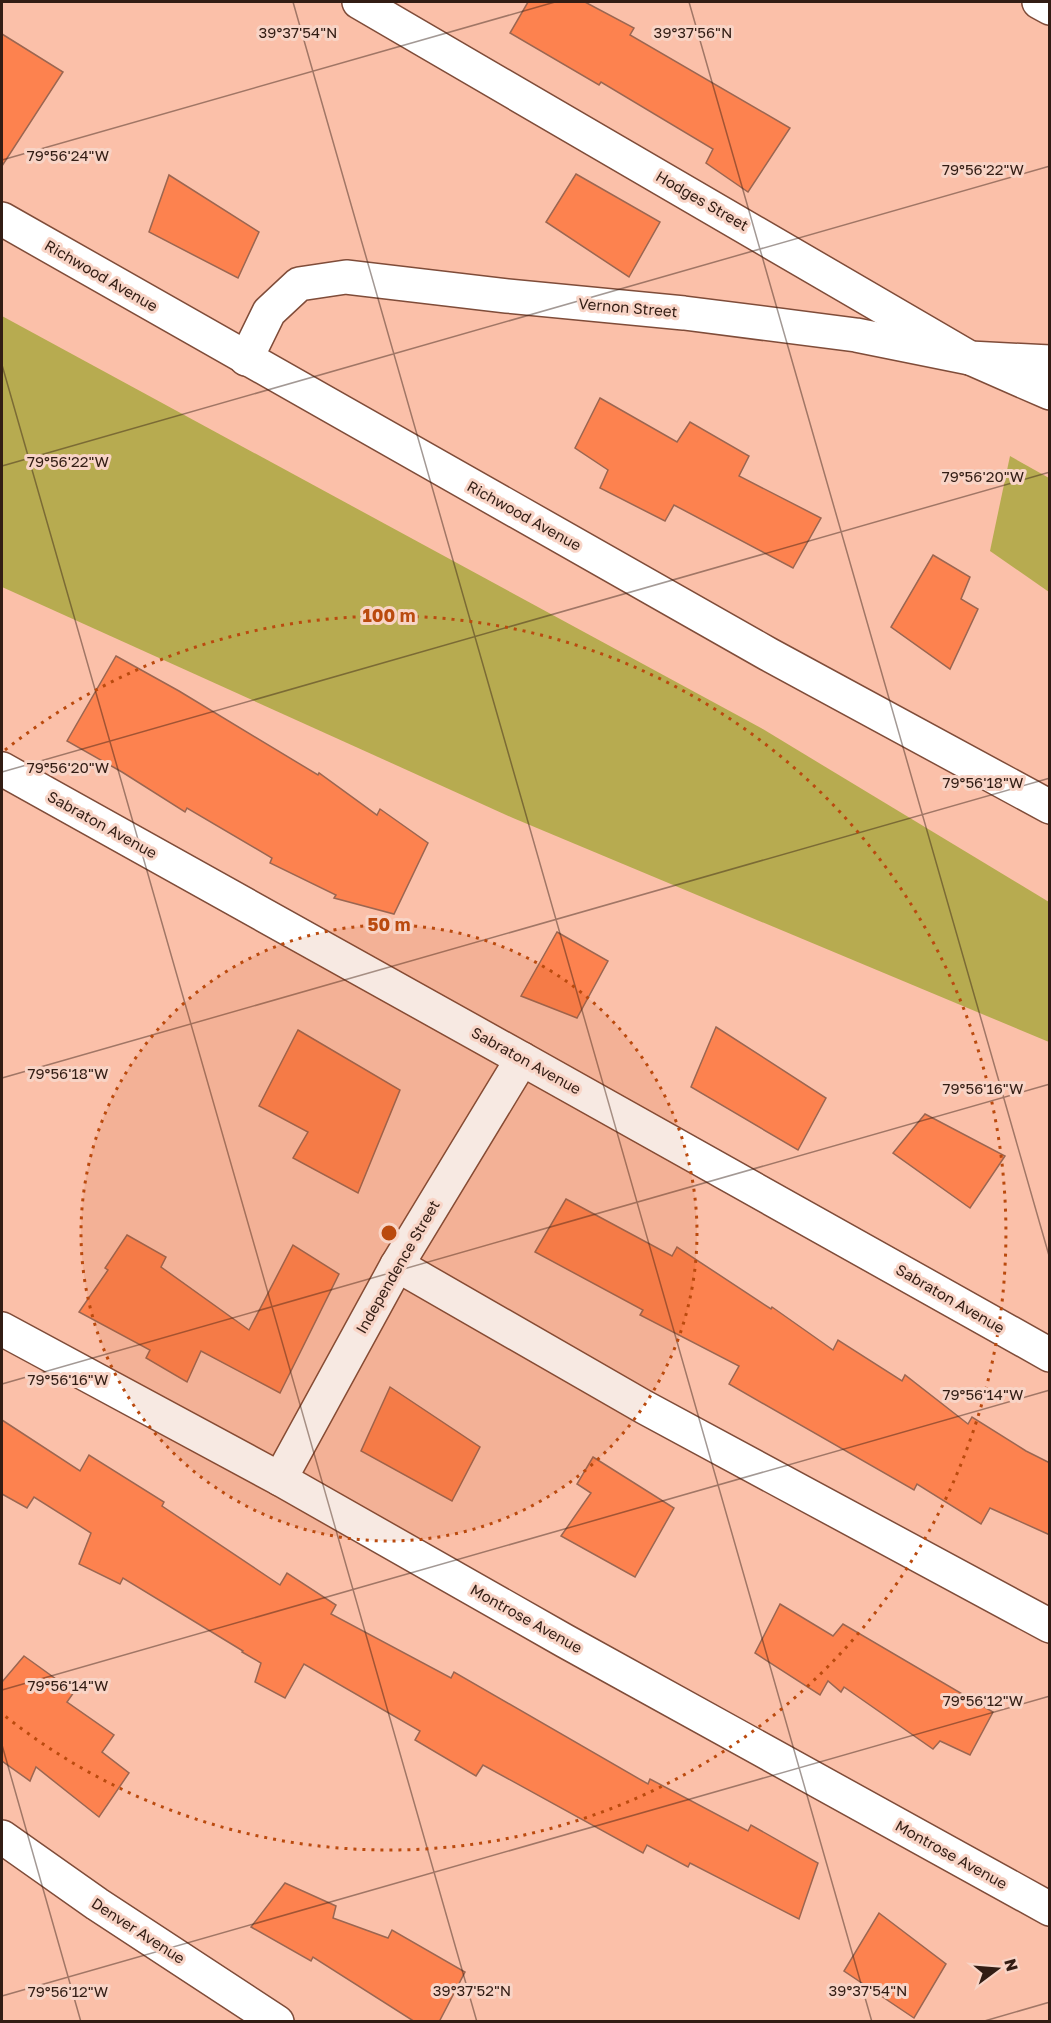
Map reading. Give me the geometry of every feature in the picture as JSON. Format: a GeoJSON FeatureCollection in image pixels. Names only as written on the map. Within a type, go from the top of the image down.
{"type":"FeatureCollection","features":[{"type":"Feature","properties":{"kind":"street","name":"Hodges Street"},"geometry":{"type":"LineString","coordinates":[[358,2],[970,358],[1050,393]]}},
{"type":"Feature","properties":{"kind":"street"},"geometry":{"type":"LineString","coordinates":[[1039,2],[1050,8]]}},
{"type":"Feature","properties":{"kind":"street","name":"Richwood Avenue"},"geometry":{"type":"LineString","coordinates":[[2,219],[758,648],[1050,807]]}},
{"type":"Feature","properties":{"kind":"street","name":"Vernon Street"},"geometry":{"type":"LineString","coordinates":[[246,359],[269,312],[299,284],[346,277],[507,296],[684,313],[856,335],[970,358],[1050,362]]}},
{"type":"Feature","properties":{"kind":"street","name":"Sabraton Avenue"},"geometry":{"type":"LineString","coordinates":[[2,769],[1050,1355]]}},
{"type":"Feature","properties":{"kind":"street","name":"Independence Street"},"geometry":{"type":"LineString","coordinates":[[280,1479],[397,1265],[522,1059]]}},
{"type":"Feature","properties":{"kind":"street"},"geometry":{"type":"LineString","coordinates":[[397,1265],[644,1407],[1050,1626]]}},
{"type":"Feature","properties":{"kind":"street","name":"Montrose Avenue"},"geometry":{"type":"LineString","coordinates":[[2,1329],[280,1479],[565,1641],[1050,1909]]}},
{"type":"Feature","properties":{"kind":"street","name":"Denver Avenue"},"geometry":{"type":"LineString","coordinates":[[2,1837],[97,1904],[277,2022]]}},
{"type":"Feature","properties":{"kind":"shaded area"},"geometry":{"type":"Polygon","coordinates":[[[2,316],[761,728],[1049,902],[1049,1042],[513,818],[2,587],[2,316]]]}},
{"type":"Feature","properties":{"kind":"shaded area"},"geometry":{"type":"Polygon","coordinates":[[[1010,456],[1049,478],[1049,592],[990,551],[1010,456]]]}},
{"type":"Feature","properties":{"kind":"building"},"geometry":{"type":"Polygon","coordinates":[[[528,2],[585,2],[634,28],[630,35],[790,128],[748,192],[706,163],[713,149],[601,82],[599,85],[510,33],[528,2]]]}},
{"type":"Feature","properties":{"kind":"building"},"geometry":{"type":"Polygon","coordinates":[[[2,34],[63,72],[2,166],[2,34]]]}},
{"type":"Feature","properties":{"kind":"building"},"geometry":{"type":"Polygon","coordinates":[[[576,174],[660,222],[629,277],[546,222],[576,174]]]}},
{"type":"Feature","properties":{"kind":"building"},"geometry":{"type":"Polygon","coordinates":[[[169,175],[259,232],[238,278],[149,232],[169,175]]]}},
{"type":"Feature","properties":{"kind":"building"},"geometry":{"type":"Polygon","coordinates":[[[600,398],[677,442],[690,422],[749,456],[739,476],[821,518],[793,568],[674,505],[665,521],[600,488],[608,470],[575,448],[600,398]]]}},
{"type":"Feature","properties":{"kind":"building"},"geometry":{"type":"Polygon","coordinates":[[[933,555],[970,577],[961,599],[978,609],[950,669],[891,627],[933,555]]]}},
{"type":"Feature","properties":{"kind":"building"},"geometry":{"type":"Polygon","coordinates":[[[116,656],[179,691],[318,775],[319,773],[377,815],[380,809],[428,843],[394,914],[334,898],[336,895],[270,863],[272,858],[187,808],[185,812],[67,741],[116,656]]]}},
{"type":"Feature","properties":{"kind":"building"},"geometry":{"type":"Polygon","coordinates":[[[557,932],[608,961],[577,1018],[521,996],[557,932]]]}},
{"type":"Feature","properties":{"kind":"building"},"geometry":{"type":"Polygon","coordinates":[[[716,1027],[826,1098],[798,1150],[691,1087],[716,1027]]]}},
{"type":"Feature","properties":{"kind":"building"},"geometry":{"type":"Polygon","coordinates":[[[298,1030],[400,1090],[358,1193],[293,1158],[308,1132],[259,1106],[298,1030]]]}},
{"type":"Feature","properties":{"kind":"building"},"geometry":{"type":"Polygon","coordinates":[[[925,1114],[1005,1156],[970,1208],[893,1153],[925,1114]]]}},
{"type":"Feature","properties":{"kind":"building"},"geometry":{"type":"Polygon","coordinates":[[[566,1199],[672,1256],[677,1247],[771,1309],[772,1307],[833,1350],[838,1340],[902,1381],[905,1375],[968,1424],[972,1417],[1026,1451],[1050,1463],[1050,1535],[990,1508],[981,1524],[917,1484],[914,1490],[729,1384],[739,1366],[640,1315],[643,1310],[535,1252],[566,1199]]]}},
{"type":"Feature","properties":{"kind":"building"},"geometry":{"type":"Polygon","coordinates":[[[127,1235],[166,1257],[161,1267],[249,1330],[293,1245],[339,1274],[280,1393],[201,1351],[187,1382],[146,1358],[150,1350],[79,1312],[108,1270],[105,1268],[127,1235]]]}},
{"type":"Feature","properties":{"kind":"building"},"geometry":{"type":"Polygon","coordinates":[[[390,1387],[480,1447],[452,1501],[361,1451],[390,1387]]]}},
{"type":"Feature","properties":{"kind":"building"},"geometry":{"type":"Polygon","coordinates":[[[2,1420],[80,1471],[89,1455],[164,1502],[162,1506],[280,1585],[287,1573],[336,1605],[331,1614],[451,1678],[454,1672],[648,1784],[650,1779],[748,1831],[751,1825],[818,1863],[799,1919],[690,1863],[688,1867],[647,1845],[643,1853],[483,1765],[476,1776],[415,1740],[420,1731],[304,1664],[285,1698],[255,1682],[261,1663],[123,1578],[120,1584],[79,1564],[91,1533],[34,1497],[27,1508],[2,1494],[2,1420]]]}},
{"type":"Feature","properties":{"kind":"building"},"geometry":{"type":"Polygon","coordinates":[[[593,1457],[674,1508],[635,1577],[561,1536],[591,1493],[577,1484],[593,1457]]]}},
{"type":"Feature","properties":{"kind":"building"},"geometry":{"type":"Polygon","coordinates":[[[780,1604],[833,1636],[843,1624],[993,1712],[970,1755],[940,1741],[933,1749],[844,1687],[841,1692],[828,1681],[820,1695],[755,1653],[780,1604]]]}},
{"type":"Feature","properties":{"kind":"building"},"geometry":{"type":"Polygon","coordinates":[[[24,1656],[74,1692],[67,1702],[114,1735],[102,1752],[129,1773],[99,1817],[36,1767],[30,1781],[2,1761],[2,1682],[24,1656]]]}},
{"type":"Feature","properties":{"kind":"building"},"geometry":{"type":"Polygon","coordinates":[[[285,1883],[336,1906],[333,1918],[388,1938],[392,1930],[465,1972],[439,2022],[415,2022],[313,1957],[311,1961],[251,1927],[285,1883]]]}},
{"type":"Feature","properties":{"kind":"building"},"geometry":{"type":"Polygon","coordinates":[[[879,1913],[946,1964],[914,2018],[844,1971],[879,1913]]]}}]}
